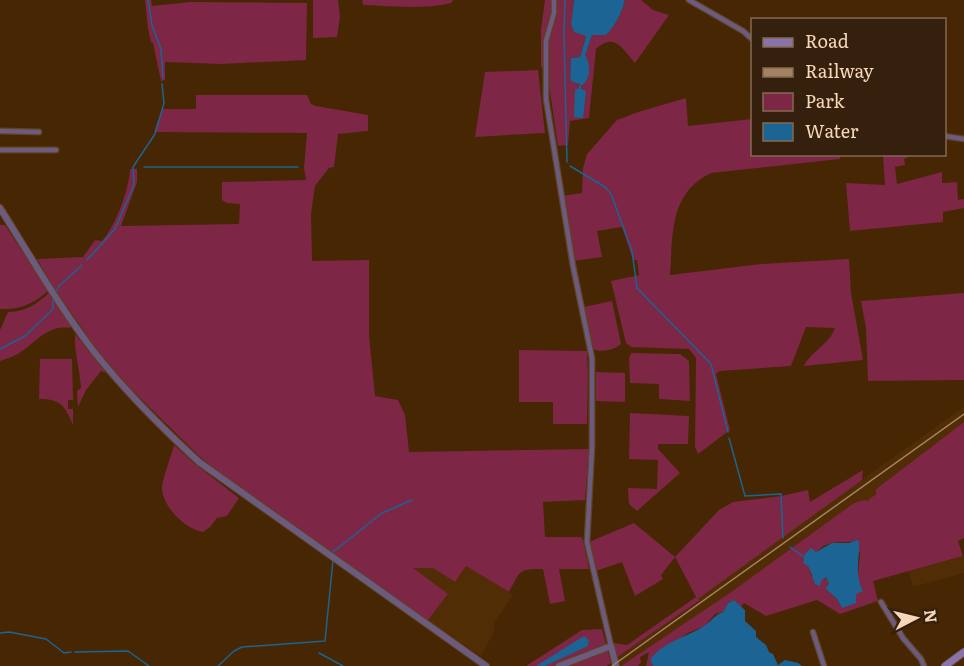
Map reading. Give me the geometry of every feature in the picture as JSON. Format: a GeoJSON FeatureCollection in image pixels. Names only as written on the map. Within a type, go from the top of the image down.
{"type":"FeatureCollection","features":[{"type":"Feature","properties":{"kind":"main road"},"geometry":{"type":"LineString","coordinates":[[945,666],[964,652]]}},
{"type":"Feature","properties":{"kind":"street"},"geometry":{"type":"LineString","coordinates":[[554,0],[554,13],[546,41],[546,99],[573,266],[592,358],[592,447],[587,542],[616,666]]}},
{"type":"Feature","properties":{"kind":"street"},"geometry":{"type":"LineString","coordinates":[[690,0],[751,38]]}},
{"type":"Feature","properties":{"kind":"street"},"geometry":{"type":"LineString","coordinates":[[0,131],[39,132]]}},
{"type":"Feature","properties":{"kind":"street"},"geometry":{"type":"LineString","coordinates":[[946,135],[964,139]]}},
{"type":"Feature","properties":{"kind":"street"},"geometry":{"type":"LineString","coordinates":[[0,150],[56,150]]}},
{"type":"Feature","properties":{"kind":"street"},"geometry":{"type":"LineString","coordinates":[[0,208],[95,353],[166,432],[199,462],[486,666]]}},
{"type":"Feature","properties":{"kind":"street"},"geometry":{"type":"LineString","coordinates":[[881,602],[892,623],[924,666]]}},
{"type":"Feature","properties":{"kind":"street"},"geometry":{"type":"LineString","coordinates":[[813,632],[824,666]]}},
{"type":"Feature","properties":{"kind":"street"},"geometry":{"type":"LineString","coordinates":[[559,666],[611,646]]}},
{"type":"Feature","properties":{"kind":"shaded area"},"geometry":{"type":"Polygon","coordinates":[[[964,407],[964,422],[876,489],[876,494],[866,502],[854,503],[731,592],[618,666],[616,658],[699,601],[698,599],[787,533],[964,407]]]}},
{"type":"Feature","properties":{"kind":"shaded area"},"geometry":{"type":"Polygon","coordinates":[[[964,556],[964,573],[913,587],[909,571],[964,556]]]}},
{"type":"Feature","properties":{"kind":"shaded area"},"geometry":{"type":"Polygon","coordinates":[[[466,566],[513,595],[495,622],[494,632],[481,656],[427,621],[412,568],[433,568],[455,582],[466,566]]]}},
{"type":"Feature","properties":{"kind":"green space"},"geometry":{"type":"Polygon","coordinates":[[[145,0],[151,0],[152,6],[190,2],[307,3],[306,60],[221,64],[165,62],[165,80],[161,81],[148,29],[145,0]]]}},
{"type":"Feature","properties":{"kind":"green space"},"geometry":{"type":"Polygon","coordinates":[[[313,0],[338,0],[340,17],[337,37],[313,38],[313,0]]]}},
{"type":"Feature","properties":{"kind":"green space"},"geometry":{"type":"Polygon","coordinates":[[[362,0],[453,0],[451,3],[440,5],[407,7],[363,5],[362,0]]]}},
{"type":"Feature","properties":{"kind":"green space"},"geometry":{"type":"Polygon","coordinates":[[[545,0],[574,0],[571,24],[574,32],[586,35],[580,57],[571,58],[570,78],[572,82],[580,83],[578,89],[581,89],[584,55],[592,35],[606,35],[618,19],[625,0],[641,0],[653,10],[669,15],[635,63],[622,47],[613,42],[602,44],[596,49],[589,118],[570,121],[568,145],[558,146],[548,78],[541,66],[541,29],[545,0]]]}},
{"type":"Feature","properties":{"kind":"green space"},"geometry":{"type":"Polygon","coordinates":[[[538,70],[545,133],[475,137],[485,72],[538,70]]]}},
{"type":"Feature","properties":{"kind":"green space"},"geometry":{"type":"Polygon","coordinates":[[[196,95],[307,95],[311,104],[316,106],[368,115],[368,131],[338,134],[334,167],[329,168],[315,186],[311,214],[312,261],[369,260],[369,335],[375,396],[398,400],[405,415],[409,452],[589,449],[585,500],[543,502],[545,537],[581,537],[583,540],[589,569],[559,569],[565,601],[550,604],[543,569],[521,572],[509,592],[466,566],[455,582],[433,568],[413,568],[448,594],[427,621],[226,479],[199,456],[130,388],[97,350],[37,259],[83,257],[95,240],[102,241],[121,207],[130,169],[137,169],[137,182],[121,226],[239,224],[240,204],[227,203],[222,200],[222,182],[306,180],[304,168],[307,133],[154,132],[162,109],[196,109],[196,95]]]}},
{"type":"Feature","properties":{"kind":"green space"},"geometry":{"type":"Polygon","coordinates":[[[686,98],[688,126],[751,119],[751,156],[840,156],[840,159],[711,173],[697,181],[680,204],[673,230],[670,275],[761,264],[849,259],[851,293],[863,360],[804,366],[807,360],[829,339],[835,328],[806,327],[791,366],[720,371],[716,374],[730,430],[698,454],[695,447],[696,358],[689,349],[631,347],[626,343],[611,281],[639,275],[637,260],[633,260],[622,227],[597,231],[602,257],[574,261],[562,196],[582,193],[583,168],[587,154],[617,120],[686,98]]]}},
{"type":"Feature","properties":{"kind":"green space"},"geometry":{"type":"Polygon","coordinates":[[[883,156],[908,156],[904,159],[905,165],[895,167],[897,184],[942,172],[942,183],[957,182],[958,200],[964,199],[964,208],[943,212],[943,222],[850,231],[846,183],[885,185],[883,156]]]}},
{"type":"Feature","properties":{"kind":"green space"},"geometry":{"type":"Polygon","coordinates":[[[0,225],[5,225],[48,291],[31,303],[20,307],[0,309],[0,225]]]}},
{"type":"Feature","properties":{"kind":"green space"},"geometry":{"type":"Polygon","coordinates":[[[49,293],[71,324],[70,328],[47,332],[21,352],[0,361],[0,330],[8,312],[30,307],[49,293]]]}},
{"type":"Feature","properties":{"kind":"green space"},"geometry":{"type":"Polygon","coordinates":[[[964,293],[964,380],[868,381],[866,328],[861,301],[964,293]]]}},
{"type":"Feature","properties":{"kind":"green space"},"geometry":{"type":"Polygon","coordinates":[[[612,301],[621,344],[603,351],[593,349],[584,307],[612,301]]]}},
{"type":"Feature","properties":{"kind":"green space"},"geometry":{"type":"Polygon","coordinates":[[[75,334],[106,373],[101,371],[86,390],[78,407],[77,391],[81,388],[75,334]]]}},
{"type":"Feature","properties":{"kind":"green space"},"geometry":{"type":"Polygon","coordinates":[[[519,350],[587,351],[587,424],[553,424],[553,402],[519,402],[519,350]]]}},
{"type":"Feature","properties":{"kind":"green space"},"geometry":{"type":"Polygon","coordinates":[[[631,353],[680,354],[689,361],[690,401],[659,399],[659,384],[630,383],[629,358],[631,353]]]}},
{"type":"Feature","properties":{"kind":"green space"},"geometry":{"type":"Polygon","coordinates":[[[40,359],[72,359],[73,400],[68,400],[68,409],[73,409],[73,425],[61,405],[52,400],[39,399],[40,359]]]}},
{"type":"Feature","properties":{"kind":"green space"},"geometry":{"type":"Polygon","coordinates":[[[596,372],[625,373],[625,402],[596,401],[596,372]]]}},
{"type":"Feature","properties":{"kind":"green space"},"geometry":{"type":"Polygon","coordinates":[[[630,413],[689,416],[688,444],[658,444],[658,449],[680,473],[637,511],[629,504],[628,488],[657,489],[658,460],[629,459],[630,413]]]}},
{"type":"Feature","properties":{"kind":"green space"},"geometry":{"type":"Polygon","coordinates":[[[964,422],[964,538],[958,541],[963,556],[873,581],[878,601],[840,614],[817,600],[766,616],[744,603],[741,607],[734,600],[728,603],[723,612],[715,614],[705,626],[688,633],[650,660],[653,666],[646,666],[649,652],[640,657],[641,662],[638,666],[621,666],[731,592],[854,503],[867,501],[876,494],[876,489],[964,422]],[[856,540],[835,542],[822,547],[812,560],[811,575],[821,581],[826,577],[829,584],[825,588],[837,599],[842,608],[856,594],[860,554],[856,540]]]}},
{"type":"Feature","properties":{"kind":"green space"},"geometry":{"type":"Polygon","coordinates":[[[174,445],[239,498],[227,516],[217,518],[203,532],[189,527],[176,517],[164,497],[163,481],[174,445]]]}},
{"type":"Feature","properties":{"kind":"green space"},"geometry":{"type":"Polygon","coordinates":[[[863,470],[862,480],[698,599],[700,600],[616,658],[614,643],[627,645],[696,597],[675,557],[719,510],[733,502],[808,490],[810,502],[863,470]]]}},
{"type":"Feature","properties":{"kind":"green space"},"geometry":{"type":"Polygon","coordinates":[[[634,523],[675,557],[661,575],[663,579],[635,596],[622,562],[596,571],[589,542],[634,523]]]}},
{"type":"Feature","properties":{"kind":"green space"},"geometry":{"type":"Polygon","coordinates":[[[602,629],[611,663],[607,666],[526,666],[582,630],[602,629]]]}},
{"type":"Feature","properties":{"kind":"water"},"geometry":{"type":"Polygon","coordinates":[[[574,0],[625,0],[618,19],[606,35],[592,35],[585,55],[589,67],[588,76],[581,86],[581,89],[586,91],[583,118],[574,117],[575,89],[578,89],[580,84],[572,82],[570,78],[571,58],[580,57],[586,36],[574,32],[571,24],[574,0]]]}},
{"type":"Feature","properties":{"kind":"water"},"geometry":{"type":"Polygon","coordinates":[[[859,541],[858,572],[863,591],[856,594],[856,603],[842,608],[837,599],[825,588],[829,584],[826,577],[821,581],[820,586],[815,584],[809,567],[803,563],[805,554],[811,548],[816,552],[832,543],[849,543],[859,541]]]}},
{"type":"Feature","properties":{"kind":"water"},"geometry":{"type":"Polygon","coordinates":[[[734,600],[745,610],[745,621],[756,631],[756,637],[766,645],[778,665],[785,660],[802,666],[653,666],[650,660],[662,648],[704,626],[723,612],[728,603],[734,600]]]}},
{"type":"Feature","properties":{"kind":"water"},"geometry":{"type":"Polygon","coordinates":[[[584,636],[589,640],[588,646],[545,666],[536,666],[584,636]]]}},
{"type":"Feature","properties":{"kind":"waterway"},"geometry":{"type":"LineString","coordinates":[[148,0],[152,25],[161,49],[163,78]]}},
{"type":"Feature","properties":{"kind":"waterway"},"geometry":{"type":"LineString","coordinates":[[565,0],[567,162]]}},
{"type":"Feature","properties":{"kind":"waterway"},"geometry":{"type":"LineString","coordinates":[[87,260],[115,229],[134,185],[133,167],[155,134],[164,103],[162,84]]}},
{"type":"Feature","properties":{"kind":"waterway"},"geometry":{"type":"LineString","coordinates":[[570,166],[605,187],[611,194],[632,251],[637,288],[711,364],[728,432]]}},
{"type":"Feature","properties":{"kind":"waterway"},"geometry":{"type":"LineString","coordinates":[[144,167],[298,167]]}},
{"type":"Feature","properties":{"kind":"waterway"},"geometry":{"type":"LineString","coordinates":[[56,292],[59,286],[82,265]]}},
{"type":"Feature","properties":{"kind":"waterway"},"geometry":{"type":"LineString","coordinates":[[0,349],[25,336],[53,309],[53,299]]}},
{"type":"Feature","properties":{"kind":"waterway"},"geometry":{"type":"LineString","coordinates":[[729,438],[745,496],[781,494],[783,538]]}},
{"type":"Feature","properties":{"kind":"waterway"},"geometry":{"type":"LineString","coordinates":[[333,556],[333,552],[382,513],[412,500]]}},
{"type":"Feature","properties":{"kind":"waterway"},"geometry":{"type":"LineString","coordinates":[[790,547],[804,557]]}},
{"type":"Feature","properties":{"kind":"waterway"},"geometry":{"type":"LineString","coordinates":[[218,666],[234,651],[242,647],[325,641],[333,560]]}},
{"type":"Feature","properties":{"kind":"waterway"},"geometry":{"type":"LineString","coordinates":[[0,633],[9,632],[46,639],[64,653],[71,652]]}},
{"type":"Feature","properties":{"kind":"waterway"},"geometry":{"type":"LineString","coordinates":[[75,652],[128,651],[149,666]]}},
{"type":"Feature","properties":{"kind":"waterway"},"geometry":{"type":"LineString","coordinates":[[319,653],[343,666]]}},
{"type":"Feature","properties":{"kind":"railway"},"geometry":{"type":"LineString","coordinates":[[612,666],[964,414]]}}]}
